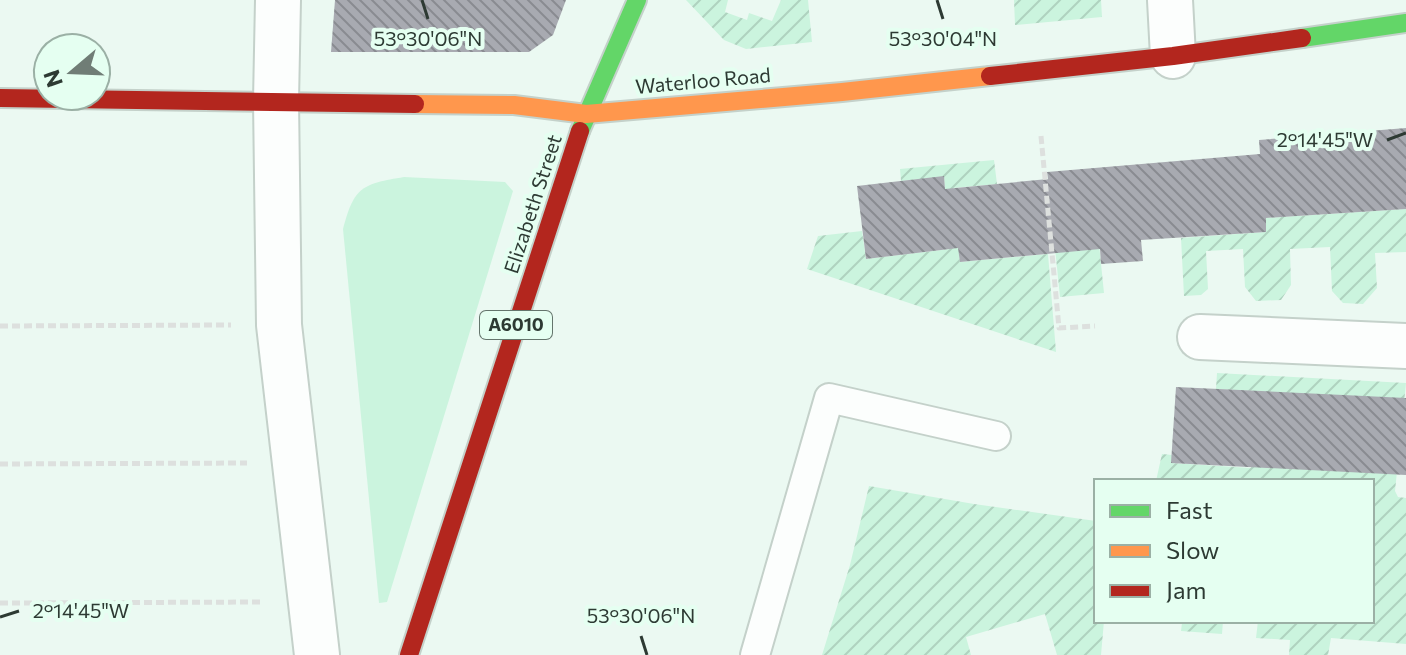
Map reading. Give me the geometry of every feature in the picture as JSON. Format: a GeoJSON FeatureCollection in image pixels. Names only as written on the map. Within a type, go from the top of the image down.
{"type":"FeatureCollection","features":[{"type":"Feature","properties":{"kind":"main road","name":"Elizabeth Street"},"geometry":{"type":"LineString","coordinates":[[409,655],[586,114],[637,0]]}},
{"type":"Feature","properties":{"kind":"main road","name":"Waterloo Road"},"geometry":{"type":"LineString","coordinates":[[0,98],[514,105],[586,114],[842,92],[1173,56],[1406,23]]}},
{"type":"Feature","properties":{"kind":"street"},"geometry":{"type":"LineString","coordinates":[[278,0],[279,325],[317,655]]}},
{"type":"Feature","properties":{"kind":"street"},"geometry":{"type":"LineString","coordinates":[[1170,0],[1173,56]]}},
{"type":"Feature","properties":{"kind":"street"},"geometry":{"type":"LineString","coordinates":[[1200,337],[1406,346]]}},
{"type":"Feature","properties":{"kind":"lane"},"geometry":{"type":"LineString","coordinates":[[755,655],[829,398],[996,436]]}},
{"type":"Feature","properties":{"kind":"path"},"geometry":{"type":"LineString","coordinates":[[1041,136],[1059,328],[1095,326]]}},
{"type":"Feature","properties":{"kind":"path"},"geometry":{"type":"LineString","coordinates":[[0,326],[279,325]]}},
{"type":"Feature","properties":{"kind":"path"},"geometry":{"type":"LineString","coordinates":[[0,464],[293,463]]}},
{"type":"Feature","properties":{"kind":"path"},"geometry":{"type":"LineString","coordinates":[[0,603],[309,601]]}},
{"type":"Feature","properties":{"kind":"green space"},"geometry":{"type":"Polygon","coordinates":[[[686,0],[728,0],[725,12],[747,20],[749,13],[772,21],[781,0],[808,0],[812,42],[746,49],[724,40],[686,0]]]}},
{"type":"Feature","properties":{"kind":"green space"},"geometry":{"type":"Polygon","coordinates":[[[1014,0],[1101,0],[1102,17],[1015,25],[1014,0]]]}},
{"type":"Feature","properties":{"kind":"green space"},"geometry":{"type":"Polygon","coordinates":[[[994,160],[997,184],[953,188],[960,262],[1048,254],[1056,352],[807,269],[818,236],[862,231],[866,259],[950,249],[944,177],[901,181],[900,169],[994,160]]]}},
{"type":"Feature","properties":{"kind":"green space"},"geometry":{"type":"Polygon","coordinates":[[[404,177],[505,182],[513,191],[387,602],[379,603],[343,229],[356,195],[370,185],[404,177]]]}},
{"type":"Feature","properties":{"kind":"green space"},"geometry":{"type":"Polygon","coordinates":[[[1406,209],[1406,252],[1375,253],[1377,288],[1363,304],[1343,303],[1332,291],[1330,247],[1290,249],[1291,285],[1281,300],[1256,301],[1245,287],[1243,249],[1206,251],[1208,289],[1201,295],[1184,296],[1181,238],[1266,232],[1266,218],[1406,209]]]}},
{"type":"Feature","properties":{"kind":"green space"},"geometry":{"type":"Polygon","coordinates":[[[1099,244],[1104,293],[1060,297],[1055,248],[1099,244]]]}},
{"type":"Feature","properties":{"kind":"green space"},"geometry":{"type":"Polygon","coordinates":[[[1217,373],[1406,383],[1395,491],[1398,497],[1406,498],[1406,644],[1331,638],[1328,655],[1289,655],[1290,640],[1256,638],[1258,623],[1374,623],[1374,479],[1156,479],[1162,454],[1172,455],[1172,463],[1251,468],[1254,391],[1216,389],[1217,373]]]}},
{"type":"Feature","properties":{"kind":"green space"},"geometry":{"type":"Polygon","coordinates":[[[869,486],[1094,521],[1094,623],[1104,623],[1101,655],[1057,655],[1045,614],[966,637],[971,655],[822,655],[850,565],[869,486]]]}},
{"type":"Feature","properties":{"kind":"green space"},"geometry":{"type":"Polygon","coordinates":[[[1182,623],[1223,623],[1222,634],[1181,631],[1182,623]]]}},
{"type":"Feature","properties":{"kind":"building"},"geometry":{"type":"Polygon","coordinates":[[[335,0],[566,0],[553,35],[529,52],[331,52],[335,0]]]}},
{"type":"Feature","properties":{"kind":"building"},"geometry":{"type":"Polygon","coordinates":[[[1406,128],[1406,209],[1266,218],[1266,232],[1141,240],[1143,261],[1101,264],[1100,249],[960,262],[958,248],[866,259],[857,186],[944,176],[945,189],[1048,179],[1047,172],[1260,154],[1259,140],[1406,128]]]}},
{"type":"Feature","properties":{"kind":"building"},"geometry":{"type":"Polygon","coordinates":[[[1176,387],[1406,398],[1406,475],[1171,463],[1176,387]]]}},
{"type":"Feature","properties":{"kind":"traffic: fast"},"geometry":{"type":"LineString","coordinates":[[580,131],[637,0]]}},
{"type":"Feature","properties":{"kind":"traffic: fast"},"geometry":{"type":"LineString","coordinates":[[1302,38],[1406,23]]}},
{"type":"Feature","properties":{"kind":"traffic: slow"},"geometry":{"type":"LineString","coordinates":[[415,104],[514,105],[586,114],[990,76]]}},
{"type":"Feature","properties":{"kind":"traffic: jam"},"geometry":{"type":"LineString","coordinates":[[990,76],[1302,38]]}},
{"type":"Feature","properties":{"kind":"traffic: jam"},"geometry":{"type":"LineString","coordinates":[[0,98],[415,104]]}},
{"type":"Feature","properties":{"kind":"traffic: jam"},"geometry":{"type":"LineString","coordinates":[[409,655],[580,131]]}}]}
